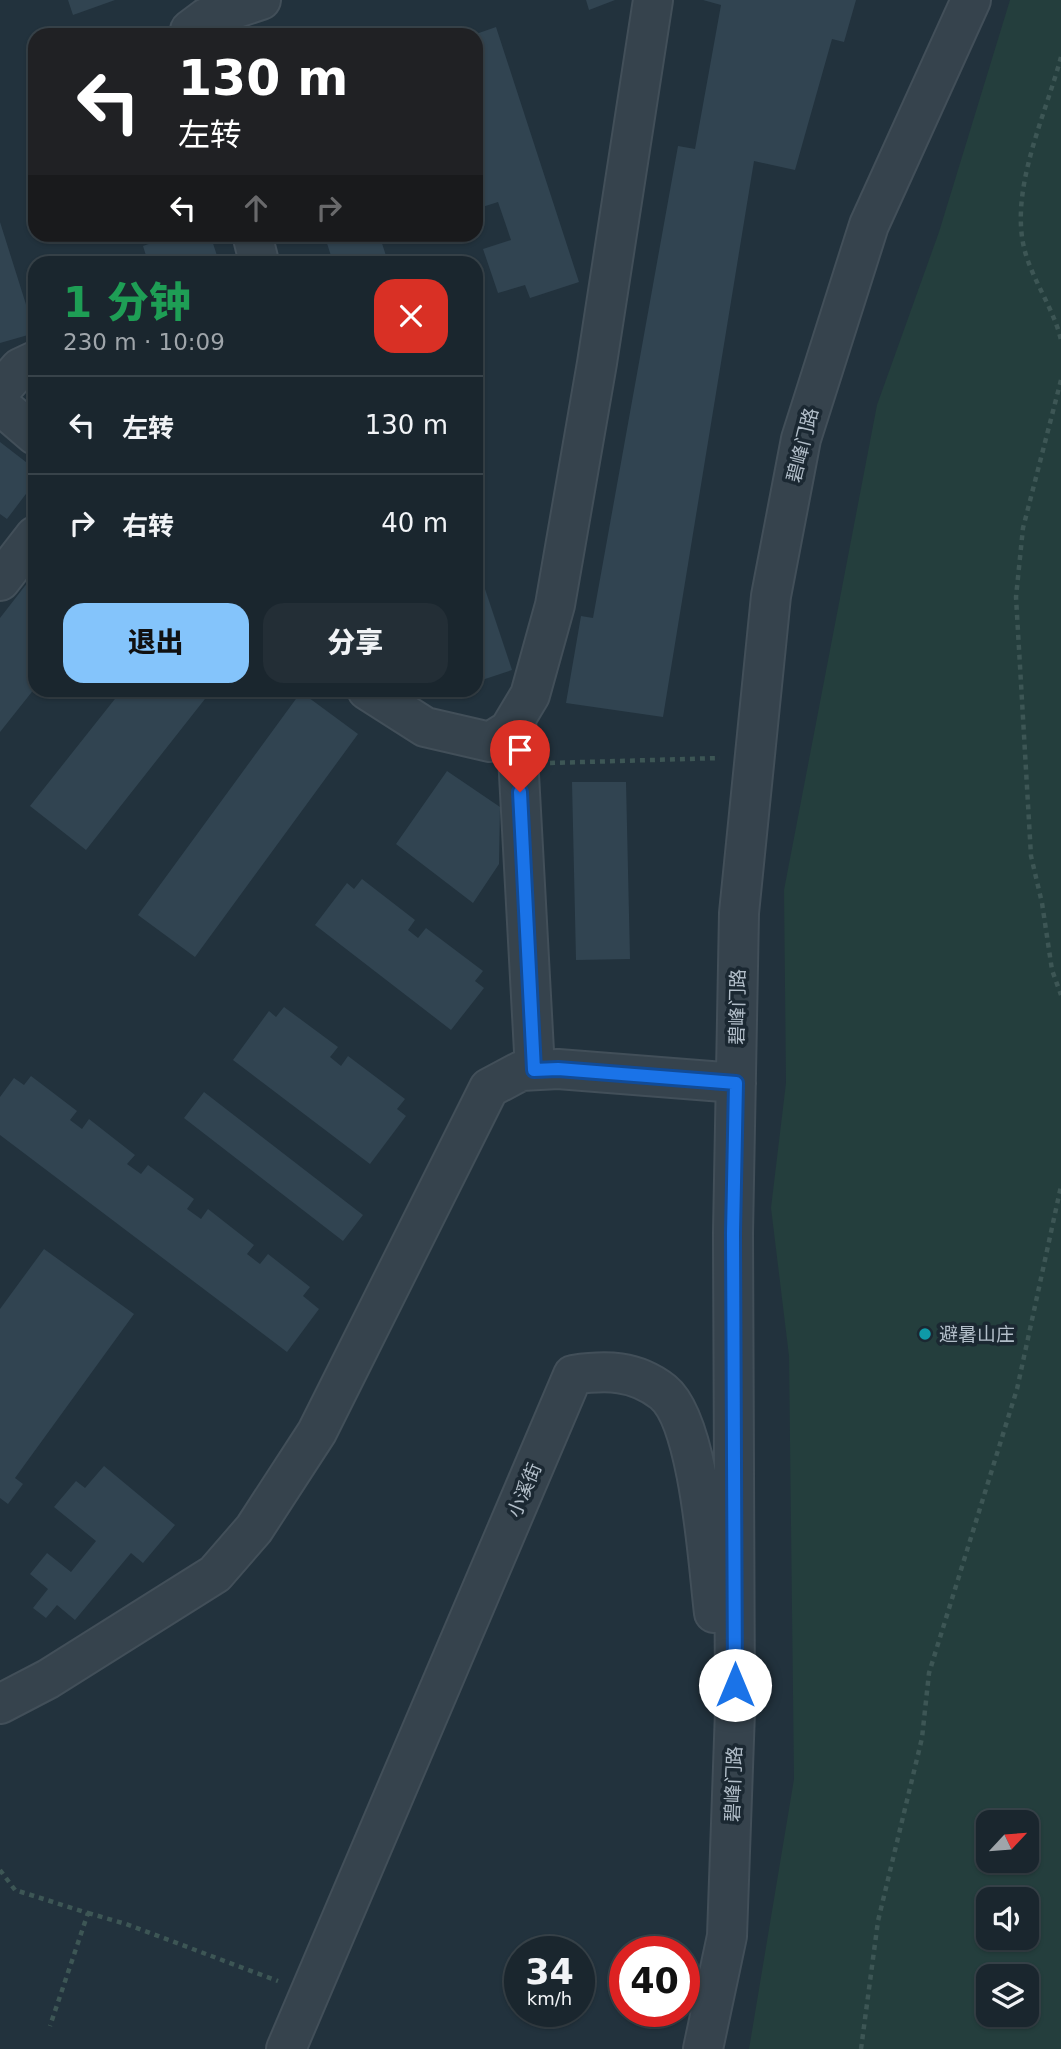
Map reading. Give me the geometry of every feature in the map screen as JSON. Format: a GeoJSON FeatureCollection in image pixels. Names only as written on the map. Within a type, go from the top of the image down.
{"type":"FeatureCollection","features":[{"type":"Feature","properties":{"kind":"street"},"geometry":{"type":"LineString","coordinates":[[193,28],[206,18],[261,0]]}},
{"type":"Feature","properties":{"kind":"street"},"geometry":{"type":"LineString","coordinates":[[378,697],[425,727],[490,742],[509,730],[530,695],[555,605],[597,363],[653,0]]}},
{"type":"Feature","properties":{"kind":"street","name":"碧峰门路"},"geometry":{"type":"LineString","coordinates":[[703,2049],[727,1936],[733,1768],[733,1233],[739,913],[771,596],[801,439],[869,225],[971,0]]}},
{"type":"Feature","properties":{"kind":"street"},"geometry":{"type":"LineString","coordinates":[[0,391],[20,368],[28,364]]}},
{"type":"Feature","properties":{"kind":"street"},"geometry":{"type":"LineString","coordinates":[[0,405],[28,429]]}},
{"type":"Feature","properties":{"kind":"street"},"geometry":{"type":"LineString","coordinates":[[0,581],[28,545]]}},
{"type":"Feature","properties":{"kind":"street"},"geometry":{"type":"LineString","coordinates":[[516,719],[534,1070]]}},
{"type":"Feature","properties":{"kind":"street"},"geometry":{"type":"LineString","coordinates":[[0,1704],[48,1679],[215,1574],[254,1529],[317,1432],[489,1088],[520,1072],[558,1069],[736,1083]]}},
{"type":"Feature","properties":{"kind":"street","name":"小溪街"},"geometry":{"type":"LineString","coordinates":[[286,2049],[573,1375],[608,1370],[639,1377],[666,1394],[688,1435],[695,1463],[733,1768]]}},
{"type":"Feature","properties":{"kind":"path"},"geometry":{"type":"LineString","coordinates":[[1061,57],[1026,169],[1021,216],[1026,253],[1061,340]]}},
{"type":"Feature","properties":{"kind":"path"},"geometry":{"type":"LineString","coordinates":[[1061,380],[1024,528],[1016,597],[1031,856],[1042,903],[1052,970],[1061,995]]}},
{"type":"Feature","properties":{"kind":"path"},"geometry":{"type":"LineString","coordinates":[[518,764],[755,757]]}},
{"type":"Feature","properties":{"kind":"path"},"geometry":{"type":"LineString","coordinates":[[861,2049],[878,1921],[922,1738],[929,1673],[1017,1389],[1061,1186]]}},
{"type":"Feature","properties":{"kind":"path"},"geometry":{"type":"LineString","coordinates":[[0,1870],[15,1890],[126,1924],[310,1993]]}},
{"type":"Feature","properties":{"kind":"path"},"geometry":{"type":"LineString","coordinates":[[50,2026],[88,1913]]}},
{"type":"Feature","properties":{"kind":"green space","name":"避暑山庄"},"geometry":{"type":"Polygon","coordinates":[[[1010,0],[1061,0],[1061,2049],[749,2049],[794,1779],[789,1356],[771,1208],[786,1083],[784,890],[877,405],[939,232],[1010,0]]]}},
{"type":"Feature","properties":{"kind":"building"},"geometry":{"type":"Polygon","coordinates":[[[68,0],[115,0],[73,15],[68,0]]]}},
{"type":"Feature","properties":{"kind":"building"},"geometry":{"type":"Polygon","coordinates":[[[586,0],[615,0],[589,10],[586,0]]]}},
{"type":"Feature","properties":{"kind":"building"},"geometry":{"type":"Polygon","coordinates":[[[703,0],[856,0],[844,42],[832,39],[795,170],[754,161],[663,717],[566,703],[581,616],[593,618],[678,146],[695,149],[721,5],[703,0]]]}},
{"type":"Feature","properties":{"kind":"building"},"geometry":{"type":"Polygon","coordinates":[[[496,27],[579,282],[530,298],[525,285],[498,293],[483,249],[511,240],[498,202],[483,207],[483,32],[496,27]]]}},
{"type":"Feature","properties":{"kind":"building"},"geometry":{"type":"Polygon","coordinates":[[[0,222],[28,311],[28,335],[0,343],[0,222]]]}},
{"type":"Feature","properties":{"kind":"building"},"geometry":{"type":"Polygon","coordinates":[[[154,242],[213,242],[217,256],[146,256],[143,246],[154,242]]]}},
{"type":"Feature","properties":{"kind":"building"},"geometry":{"type":"Polygon","coordinates":[[[327,242],[382,242],[386,256],[331,256],[327,242]]]}},
{"type":"Feature","properties":{"kind":"building"},"geometry":{"type":"Polygon","coordinates":[[[0,442],[28,464],[28,491],[7,519],[0,514],[0,442]]]}},
{"type":"Feature","properties":{"kind":"building"},"geometry":{"type":"Polygon","coordinates":[[[28,582],[28,697],[0,732],[0,618],[28,582]]]}},
{"type":"Feature","properties":{"kind":"building"},"geometry":{"type":"Polygon","coordinates":[[[483,583],[512,670],[483,680],[483,583]]]}},
{"type":"Feature","properties":{"kind":"building"},"geometry":{"type":"Polygon","coordinates":[[[116,697],[206,697],[86,850],[30,806],[116,697]]]}},
{"type":"Feature","properties":{"kind":"building"},"geometry":{"type":"Polygon","coordinates":[[[297,697],[308,697],[358,734],[195,957],[138,915],[297,697]]]}},
{"type":"Feature","properties":{"kind":"building"},"geometry":{"type":"Polygon","coordinates":[[[447,771],[500,807],[499,864],[473,903],[396,844],[447,771]]]}},
{"type":"Feature","properties":{"kind":"building"},"geometry":{"type":"Polygon","coordinates":[[[572,782],[626,782],[630,959],[576,960],[572,782]]]}},
{"type":"Feature","properties":{"kind":"building"},"geometry":{"type":"Polygon","coordinates":[[[362,879],[415,920],[408,930],[418,938],[426,928],[483,971],[475,981],[484,988],[451,1030],[315,925],[347,883],[354,889],[362,879]]]}},
{"type":"Feature","properties":{"kind":"building"},"geometry":{"type":"Polygon","coordinates":[[[284,1007],[338,1047],[330,1057],[341,1066],[348,1056],[405,1099],[397,1109],[406,1116],[370,1164],[233,1060],[269,1011],[276,1017],[284,1007]]]}},
{"type":"Feature","properties":{"kind":"building"},"geometry":{"type":"Polygon","coordinates":[[[31,1076],[77,1111],[70,1120],[82,1129],[89,1119],[135,1155],[127,1164],[141,1174],[148,1165],[194,1199],[187,1209],[201,1219],[208,1209],[254,1245],[247,1254],[260,1264],[268,1254],[310,1287],[303,1296],[319,1309],[287,1352],[0,1135],[0,1097],[14,1078],[24,1085],[31,1076]]]}},
{"type":"Feature","properties":{"kind":"building"},"geometry":{"type":"Polygon","coordinates":[[[204,1092],[363,1215],[343,1241],[184,1118],[204,1092]]]}},
{"type":"Feature","properties":{"kind":"building"},"geometry":{"type":"Polygon","coordinates":[[[44,1249],[134,1314],[15,1478],[23,1484],[8,1504],[0,1498],[0,1309],[44,1249]]]}},
{"type":"Feature","properties":{"kind":"building"},"geometry":{"type":"Polygon","coordinates":[[[104,1466],[175,1525],[143,1563],[131,1553],[75,1620],[57,1605],[46,1618],[33,1608],[48,1589],[30,1574],[47,1553],[71,1572],[96,1541],[54,1507],[76,1481],[85,1488],[104,1466]]]}},
{"type":"Feature","properties":{"kind":"place","name":"避暑山庄"},"geometry":{"type":"Point","coordinates":[925,1334]}},
{"type":"Feature","properties":{"kind":"route"},"geometry":{"type":"LineString","coordinates":[[520,792],[534,1070],[558,1069],[736,1083],[733,1233],[735,1685]]}}]}
